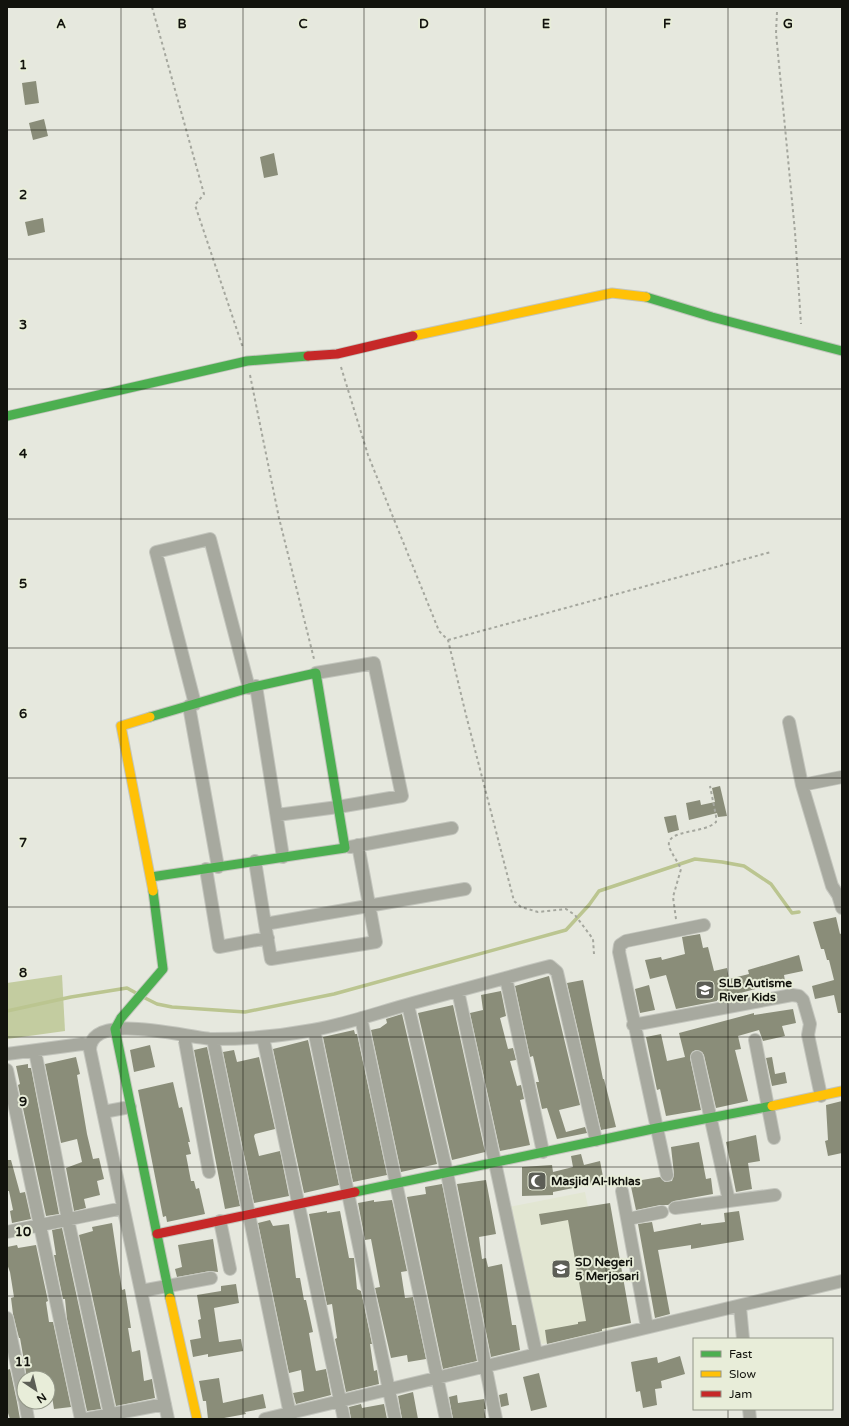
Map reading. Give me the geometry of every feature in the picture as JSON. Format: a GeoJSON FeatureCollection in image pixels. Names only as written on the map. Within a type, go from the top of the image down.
{"type":"FeatureCollection","features":[{"type":"Feature","properties":{"kind":"street"},"geometry":{"type":"LineString","coordinates":[[7,416],[247,361],[337,354],[448,328],[612,293],[631,293],[712,317],[802,339],[842,351]]}},
{"type":"Feature","properties":{"kind":"street"},"geometry":{"type":"LineString","coordinates":[[268,938],[219,946],[212,868],[192,705],[156,552],[210,539],[252,687],[283,857]]}},
{"type":"Feature","properties":{"kind":"street"},"geometry":{"type":"LineString","coordinates":[[197,1419],[130,1107],[115,1029],[121,1018],[163,969],[151,877],[121,726],[252,687],[316,673],[374,663],[402,796],[338,807],[276,815]]}},
{"type":"Feature","properties":{"kind":"street"},"geometry":{"type":"LineString","coordinates":[[316,673],[345,848]]}},
{"type":"Feature","properties":{"kind":"street"},"geometry":{"type":"LineString","coordinates":[[789,722],[802,785],[832,886],[840,895],[842,908]]}},
{"type":"Feature","properties":{"kind":"street"},"geometry":{"type":"LineString","coordinates":[[802,785],[842,777]]}},
{"type":"Feature","properties":{"kind":"street"},"geometry":{"type":"LineString","coordinates":[[151,877],[345,848],[452,828]]}},
{"type":"Feature","properties":{"kind":"street"},"geometry":{"type":"LineString","coordinates":[[255,861],[271,959],[376,942],[358,845]]}},
{"type":"Feature","properties":{"kind":"street"},"geometry":{"type":"LineString","coordinates":[[265,924],[465,889]]}},
{"type":"Feature","properties":{"kind":"street"},"geometry":{"type":"LineString","coordinates":[[667,1175],[618,952],[620,945],[626,941],[704,925]]}},
{"type":"Feature","properties":{"kind":"street"},"geometry":{"type":"LineString","coordinates":[[168,1419],[140,1291],[90,1045],[97,1036],[103,1032],[132,1027],[184,1036],[213,1039],[263,1037],[314,1030],[550,966],[557,972],[596,1140]]}},
{"type":"Feature","properties":{"kind":"street"},"geometry":{"type":"LineString","coordinates":[[506,978],[543,1152]]}},
{"type":"Feature","properties":{"kind":"street"},"geometry":{"type":"LineString","coordinates":[[458,991],[536,1353]]}},
{"type":"Feature","properties":{"kind":"street"},"geometry":{"type":"LineString","coordinates":[[633,1025],[792,995],[799,996],[803,1000],[810,1024],[808,1035],[821,1096]]}},
{"type":"Feature","properties":{"kind":"street"},"geometry":{"type":"LineString","coordinates":[[408,1005],[447,1172],[496,1419]]}},
{"type":"Feature","properties":{"kind":"street"},"geometry":{"type":"LineString","coordinates":[[361,1018],[446,1419]]}},
{"type":"Feature","properties":{"kind":"street"},"geometry":{"type":"LineString","coordinates":[[314,1030],[395,1419]]}},
{"type":"Feature","properties":{"kind":"street"},"geometry":{"type":"LineString","coordinates":[[184,1036],[209,1172]]}},
{"type":"Feature","properties":{"kind":"street"},"geometry":{"type":"LineString","coordinates":[[263,1037],[344,1419]]}},
{"type":"Feature","properties":{"kind":"street"},"geometry":{"type":"LineString","coordinates":[[213,1039],[248,1216],[291,1416]]}},
{"type":"Feature","properties":{"kind":"street"},"geometry":{"type":"LineString","coordinates":[[755,1040],[774,1138]]}},
{"type":"Feature","properties":{"kind":"street"},"geometry":{"type":"LineString","coordinates":[[7,1054],[82,1044],[90,1045]]}},
{"type":"Feature","properties":{"kind":"street"},"geometry":{"type":"LineString","coordinates":[[35,1051],[68,1220],[110,1417]]}},
{"type":"Feature","properties":{"kind":"street"},"geometry":{"type":"LineString","coordinates":[[697,1057],[729,1201]]}},
{"type":"Feature","properties":{"kind":"street"},"geometry":{"type":"LineString","coordinates":[[7,1070],[81,1419]]}},
{"type":"Feature","properties":{"kind":"street"},"geometry":{"type":"LineString","coordinates":[[157,1234],[248,1216],[596,1140],[768,1107],[842,1091]]}},
{"type":"Feature","properties":{"kind":"street"},"geometry":{"type":"LineString","coordinates":[[103,1112],[130,1107]]}},
{"type":"Feature","properties":{"kind":"street"},"geometry":{"type":"LineString","coordinates":[[622,1191],[647,1327]]}},
{"type":"Feature","properties":{"kind":"street"},"geometry":{"type":"LineString","coordinates":[[675,1208],[775,1195]]}},
{"type":"Feature","properties":{"kind":"street"},"geometry":{"type":"LineString","coordinates":[[7,1232],[123,1208]]}},
{"type":"Feature","properties":{"kind":"street"},"geometry":{"type":"LineString","coordinates":[[628,1218],[662,1212]]}},
{"type":"Feature","properties":{"kind":"street"},"geometry":{"type":"LineString","coordinates":[[220,1221],[230,1269]]}},
{"type":"Feature","properties":{"kind":"street"},"geometry":{"type":"LineString","coordinates":[[140,1291],[211,1278]]}},
{"type":"Feature","properties":{"kind":"street"},"geometry":{"type":"LineString","coordinates":[[265,1419],[291,1416],[340,1401],[437,1379],[536,1353],[740,1307],[842,1281]]}},
{"type":"Feature","properties":{"kind":"street"},"geometry":{"type":"LineString","coordinates":[[740,1307],[743,1338]]}},
{"type":"Feature","properties":{"kind":"street"},"geometry":{"type":"LineString","coordinates":[[7,1318],[18,1370]]}},
{"type":"Feature","properties":{"kind":"street"},"geometry":{"type":"LineString","coordinates":[[86,1419],[110,1417],[165,1404]]}},
{"type":"Feature","properties":{"kind":"path"},"geometry":{"type":"LineString","coordinates":[[152,7],[204,194],[195,205],[247,361],[279,518],[314,659]]}},
{"type":"Feature","properties":{"kind":"path"},"geometry":{"type":"LineString","coordinates":[[777,12],[776,33],[795,232],[802,339]]}},
{"type":"Feature","properties":{"kind":"path"},"geometry":{"type":"LineString","coordinates":[[337,354],[368,455],[440,631],[448,640],[514,901],[521,907],[538,912],[566,909],[575,914],[594,939],[594,954]]}},
{"type":"Feature","properties":{"kind":"path"},"geometry":{"type":"LineString","coordinates":[[448,640],[771,552]]}},
{"type":"Feature","properties":{"kind":"path"},"geometry":{"type":"LineString","coordinates":[[678,930],[673,902],[681,868],[669,846],[672,837],[676,834],[705,829],[716,822],[710,786]]}},
{"type":"Feature","properties":{"kind":"shaded area","name":"SD Negeri 5 Merjosari"},"geometry":{"type":"Polygon","coordinates":[[[585,1192],[613,1330],[542,1344],[538,1339],[509,1207],[585,1192]]]}},
{"type":"Feature","properties":{"kind":"green space"},"geometry":{"type":"Polygon","coordinates":[[[62,975],[65,1031],[7,1039],[7,983],[62,975]]]}},
{"type":"Feature","properties":{"kind":"building"},"geometry":{"type":"Polygon","coordinates":[[[36,81],[39,103],[25,105],[22,83],[36,81]]]}},
{"type":"Feature","properties":{"kind":"building"},"geometry":{"type":"Polygon","coordinates":[[[44,119],[48,136],[33,140],[29,123],[44,119]]]}},
{"type":"Feature","properties":{"kind":"building"},"geometry":{"type":"Polygon","coordinates":[[[274,153],[278,175],[264,178],[260,157],[274,153]]]}},
{"type":"Feature","properties":{"kind":"building"},"geometry":{"type":"Polygon","coordinates":[[[43,218],[45,232],[28,236],[25,222],[43,218]]]}},
{"type":"Feature","properties":{"kind":"building"},"geometry":{"type":"Polygon","coordinates":[[[720,786],[727,816],[718,817],[717,813],[689,820],[686,803],[700,800],[701,805],[715,802],[712,788],[720,786]]]}},
{"type":"Feature","properties":{"kind":"building"},"geometry":{"type":"Polygon","coordinates":[[[676,815],[679,830],[668,833],[664,817],[676,815]]]}},
{"type":"Feature","properties":{"kind":"building"},"geometry":{"type":"Polygon","coordinates":[[[836,917],[840,934],[842,933],[842,1013],[838,1013],[834,995],[815,999],[812,986],[834,980],[829,960],[827,960],[824,949],[821,949],[813,922],[836,917]]]}},
{"type":"Feature","properties":{"kind":"building"},"geometry":{"type":"Polygon","coordinates":[[[700,934],[703,948],[708,947],[714,971],[727,968],[729,979],[749,974],[748,970],[799,955],[803,971],[784,975],[785,981],[729,996],[717,1001],[676,1009],[666,975],[650,979],[645,960],[661,957],[662,960],[685,954],[682,937],[700,934]]]}},
{"type":"Feature","properties":{"kind":"building"},"geometry":{"type":"Polygon","coordinates":[[[549,976],[580,1105],[559,1110],[566,1132],[585,1127],[587,1133],[557,1139],[547,1108],[542,1109],[536,1082],[539,1082],[533,1056],[530,1057],[515,986],[549,976]]]}},
{"type":"Feature","properties":{"kind":"building"},"geometry":{"type":"Polygon","coordinates":[[[583,980],[603,1079],[616,1127],[601,1130],[567,983],[583,980]]]}},
{"type":"Feature","properties":{"kind":"building"},"geometry":{"type":"Polygon","coordinates":[[[649,985],[655,1010],[640,1013],[635,989],[649,985]]]}},
{"type":"Feature","properties":{"kind":"building"},"geometry":{"type":"Polygon","coordinates":[[[501,991],[506,1016],[500,1018],[508,1049],[513,1048],[516,1060],[510,1061],[517,1086],[521,1085],[524,1099],[520,1100],[530,1145],[500,1151],[470,1013],[483,1010],[481,995],[501,991]]]}},
{"type":"Feature","properties":{"kind":"building"},"geometry":{"type":"Polygon","coordinates":[[[453,1005],[485,1152],[452,1160],[418,1013],[453,1005]]]}},
{"type":"Feature","properties":{"kind":"building"},"geometry":{"type":"Polygon","coordinates":[[[793,1009],[796,1023],[782,1026],[785,1036],[763,1041],[759,1030],[738,1036],[741,1049],[735,1050],[748,1101],[716,1108],[704,1055],[702,1052],[696,1050],[692,1052],[690,1058],[701,1110],[666,1116],[660,1089],[657,1090],[646,1037],[661,1034],[667,1061],[685,1057],[679,1033],[754,1013],[754,1015],[793,1009]]]}},
{"type":"Feature","properties":{"kind":"building"},"geometry":{"type":"Polygon","coordinates":[[[402,1014],[437,1164],[401,1172],[371,1030],[380,1028],[387,1023],[386,1019],[402,1014]]]}},
{"type":"Feature","properties":{"kind":"building"},"geometry":{"type":"Polygon","coordinates":[[[354,1030],[355,1034],[357,1034],[387,1175],[353,1182],[323,1037],[354,1030]]]}},
{"type":"Feature","properties":{"kind":"building"},"geometry":{"type":"Polygon","coordinates":[[[308,1040],[339,1185],[304,1193],[273,1049],[308,1040]]]}},
{"type":"Feature","properties":{"kind":"building"},"geometry":{"type":"Polygon","coordinates":[[[150,1045],[155,1067],[134,1072],[130,1050],[150,1045]]]}},
{"type":"Feature","properties":{"kind":"building"},"geometry":{"type":"Polygon","coordinates":[[[207,1047],[240,1206],[225,1209],[194,1050],[207,1047]]]}},
{"type":"Feature","properties":{"kind":"building"},"geometry":{"type":"Polygon","coordinates":[[[234,1050],[237,1062],[259,1057],[275,1129],[255,1134],[254,1136],[259,1156],[280,1151],[289,1196],[254,1203],[223,1052],[234,1050]]]}},
{"type":"Feature","properties":{"kind":"building"},"geometry":{"type":"Polygon","coordinates":[[[76,1057],[80,1074],[77,1075],[87,1134],[93,1159],[99,1158],[104,1179],[97,1181],[100,1195],[84,1199],[86,1208],[74,1211],[66,1168],[82,1162],[77,1139],[61,1143],[45,1064],[76,1057]]]}},
{"type":"Feature","properties":{"kind":"building"},"geometry":{"type":"Polygon","coordinates":[[[772,1057],[775,1074],[785,1072],[787,1083],[772,1086],[766,1058],[772,1057]]]}},
{"type":"Feature","properties":{"kind":"building"},"geometry":{"type":"Polygon","coordinates":[[[28,1064],[28,1068],[31,1068],[59,1214],[46,1216],[18,1085],[20,1084],[16,1066],[28,1064]]]}},
{"type":"Feature","properties":{"kind":"building"},"geometry":{"type":"Polygon","coordinates":[[[173,1082],[179,1108],[182,1107],[190,1142],[188,1142],[191,1154],[186,1155],[191,1181],[194,1181],[196,1189],[199,1188],[205,1214],[167,1222],[166,1216],[163,1217],[138,1090],[173,1082]]]}},
{"type":"Feature","properties":{"kind":"building"},"geometry":{"type":"Polygon","coordinates":[[[842,1101],[842,1153],[828,1156],[825,1141],[828,1140],[826,1105],[842,1101]]]}},
{"type":"Feature","properties":{"kind":"building"},"geometry":{"type":"Polygon","coordinates":[[[756,1135],[760,1161],[748,1163],[752,1189],[736,1192],[726,1142],[756,1135]]]}},
{"type":"Feature","properties":{"kind":"building"},"geometry":{"type":"Polygon","coordinates":[[[699,1142],[706,1179],[711,1178],[713,1194],[674,1201],[668,1205],[660,1205],[636,1210],[630,1182],[660,1177],[665,1182],[672,1181],[674,1174],[671,1147],[699,1142]]]}},
{"type":"Feature","properties":{"kind":"building"},"geometry":{"type":"Polygon","coordinates":[[[581,1154],[584,1165],[600,1161],[604,1182],[553,1192],[553,1195],[522,1196],[522,1167],[552,1165],[553,1172],[573,1167],[571,1156],[581,1154]]]}},
{"type":"Feature","properties":{"kind":"building"},"geometry":{"type":"Polygon","coordinates":[[[7,1160],[11,1160],[20,1193],[25,1192],[31,1219],[12,1223],[10,1211],[13,1210],[9,1191],[7,1191],[7,1160]]]}},
{"type":"Feature","properties":{"kind":"building"},"geometry":{"type":"Polygon","coordinates":[[[486,1180],[496,1234],[479,1237],[482,1259],[486,1258],[488,1267],[502,1264],[512,1325],[516,1325],[520,1350],[491,1357],[457,1184],[486,1180]]]}},
{"type":"Feature","properties":{"kind":"building"},"geometry":{"type":"Polygon","coordinates":[[[442,1184],[477,1361],[443,1369],[407,1197],[426,1194],[425,1187],[442,1184]]]}},
{"type":"Feature","properties":{"kind":"building"},"geometry":{"type":"Polygon","coordinates":[[[374,1200],[374,1202],[392,1200],[407,1271],[401,1272],[405,1298],[413,1297],[426,1359],[408,1362],[407,1355],[391,1358],[375,1288],[380,1287],[371,1239],[365,1240],[358,1203],[374,1200]]]}},
{"type":"Feature","properties":{"kind":"building"},"geometry":{"type":"Polygon","coordinates":[[[610,1203],[631,1323],[602,1329],[602,1331],[547,1344],[545,1330],[578,1324],[578,1322],[586,1321],[568,1220],[541,1225],[539,1214],[610,1203]]]}},
{"type":"Feature","properties":{"kind":"building"},"geometry":{"type":"Polygon","coordinates":[[[327,1211],[327,1213],[340,1211],[349,1258],[354,1258],[357,1289],[361,1291],[372,1344],[370,1344],[374,1371],[377,1370],[379,1384],[346,1392],[335,1339],[337,1338],[332,1304],[327,1305],[309,1214],[327,1211]]]}},
{"type":"Feature","properties":{"kind":"building"},"geometry":{"type":"Polygon","coordinates":[[[739,1211],[744,1240],[691,1249],[691,1245],[658,1250],[670,1314],[655,1318],[638,1224],[652,1222],[654,1232],[701,1223],[701,1225],[725,1222],[724,1213],[739,1211]]]}},
{"type":"Feature","properties":{"kind":"building"},"geometry":{"type":"Polygon","coordinates":[[[270,1220],[273,1226],[289,1224],[296,1278],[300,1278],[304,1300],[306,1300],[313,1332],[309,1333],[315,1367],[316,1371],[326,1369],[331,1395],[296,1404],[293,1393],[304,1391],[301,1370],[289,1373],[258,1223],[270,1220]]]}},
{"type":"Feature","properties":{"kind":"building"},"geometry":{"type":"Polygon","coordinates":[[[112,1223],[122,1290],[125,1289],[131,1328],[128,1328],[132,1352],[140,1350],[144,1381],[152,1379],[155,1398],[116,1406],[79,1235],[93,1231],[92,1227],[112,1223]]]}},
{"type":"Feature","properties":{"kind":"building"},"geometry":{"type":"Polygon","coordinates":[[[62,1228],[101,1409],[87,1411],[67,1319],[65,1299],[63,1299],[54,1255],[56,1255],[52,1230],[62,1228]]]}},
{"type":"Feature","properties":{"kind":"building"},"geometry":{"type":"Polygon","coordinates":[[[213,1239],[218,1272],[210,1271],[177,1277],[175,1269],[182,1267],[178,1245],[213,1239]]]}},
{"type":"Feature","properties":{"kind":"building"},"geometry":{"type":"Polygon","coordinates":[[[17,1245],[18,1248],[36,1245],[48,1301],[46,1302],[49,1322],[53,1322],[71,1407],[56,1409],[56,1370],[26,1370],[20,1338],[13,1314],[11,1298],[14,1297],[10,1272],[7,1264],[7,1247],[17,1245]]]}},
{"type":"Feature","properties":{"kind":"building"},"geometry":{"type":"Polygon","coordinates":[[[236,1284],[239,1303],[214,1308],[219,1342],[241,1339],[243,1351],[208,1357],[208,1354],[193,1357],[190,1340],[201,1338],[198,1320],[201,1319],[197,1295],[221,1291],[221,1286],[236,1284]]]}},
{"type":"Feature","properties":{"kind":"building"},"geometry":{"type":"Polygon","coordinates":[[[680,1356],[685,1374],[661,1381],[662,1388],[655,1389],[657,1405],[643,1408],[640,1391],[636,1392],[631,1362],[657,1357],[658,1363],[680,1356]]]}},
{"type":"Feature","properties":{"kind":"building"},"geometry":{"type":"Polygon","coordinates":[[[10,1369],[16,1397],[16,1410],[18,1410],[20,1419],[10,1419],[7,1410],[7,1370],[10,1369]]]}},
{"type":"Feature","properties":{"kind":"building"},"geometry":{"type":"Polygon","coordinates":[[[539,1373],[547,1407],[531,1411],[523,1377],[539,1373]]]}},
{"type":"Feature","properties":{"kind":"building"},"geometry":{"type":"Polygon","coordinates":[[[219,1378],[223,1403],[263,1394],[266,1408],[245,1412],[246,1414],[224,1419],[208,1419],[206,1401],[203,1401],[199,1381],[219,1378]]]}},
{"type":"Feature","properties":{"kind":"building"},"geometry":{"type":"Polygon","coordinates":[[[413,1392],[418,1419],[402,1419],[398,1396],[413,1392]]]}},
{"type":"Feature","properties":{"kind":"building"},"geometry":{"type":"Polygon","coordinates":[[[507,1393],[509,1405],[501,1407],[499,1395],[507,1393]]]}},
{"type":"Feature","properties":{"kind":"building"},"geometry":{"type":"Polygon","coordinates":[[[457,1395],[458,1403],[484,1399],[486,1419],[453,1419],[449,1397],[457,1395]]]}},
{"type":"Feature","properties":{"kind":"building"},"geometry":{"type":"Polygon","coordinates":[[[361,1404],[362,1408],[384,1404],[387,1419],[351,1419],[349,1407],[361,1404]]]}},
{"type":"Feature","properties":{"kind":"waterway"},"geometry":{"type":"LineString","coordinates":[[145,998],[157,1004],[172,1007],[245,1012],[334,994],[566,930],[589,905],[599,891],[695,859],[744,866],[771,884],[792,913],[799,912]]}},
{"type":"Feature","properties":{"kind":"waterway"},"geometry":{"type":"LineString","coordinates":[[7,1011],[71,997],[127,988],[136,993]]}},
{"type":"Feature","properties":{"kind":"traffic: fast"},"geometry":{"type":"LineString","coordinates":[[646,297],[712,317],[842,351]]}},
{"type":"Feature","properties":{"kind":"traffic: fast"},"geometry":{"type":"LineString","coordinates":[[7,416],[247,361],[308,356]]}},
{"type":"Feature","properties":{"kind":"traffic: fast"},"geometry":{"type":"LineString","coordinates":[[150,717],[249,688],[316,673],[345,848],[151,877]]}},
{"type":"Feature","properties":{"kind":"traffic: fast"},"geometry":{"type":"LineString","coordinates":[[153,891],[163,969],[121,1018],[115,1029],[170,1298]]}},
{"type":"Feature","properties":{"kind":"traffic: fast"},"geometry":{"type":"LineString","coordinates":[[355,1192],[657,1128],[772,1106]]}},
{"type":"Feature","properties":{"kind":"traffic: slow"},"geometry":{"type":"LineString","coordinates":[[413,336],[612,293],[646,297]]}},
{"type":"Feature","properties":{"kind":"traffic: slow"},"geometry":{"type":"LineString","coordinates":[[150,717],[121,726],[153,891]]}},
{"type":"Feature","properties":{"kind":"traffic: slow"},"geometry":{"type":"LineString","coordinates":[[772,1106],[842,1091]]}},
{"type":"Feature","properties":{"kind":"traffic: slow"},"geometry":{"type":"LineString","coordinates":[[170,1298],[197,1419]]}},
{"type":"Feature","properties":{"kind":"traffic: jam"},"geometry":{"type":"LineString","coordinates":[[308,356],[337,354],[413,336]]}},
{"type":"Feature","properties":{"kind":"traffic: jam"},"geometry":{"type":"LineString","coordinates":[[157,1234],[355,1192]]}},
{"type":"Feature","properties":{"kind":"place","name":"SLB Autisme River Kids"},"geometry":{"type":"Point","coordinates":[705,990]}},
{"type":"Feature","properties":{"kind":"place","name":"Masjid Al-Ikhlas"},"geometry":{"type":"Point","coordinates":[537,1181]}},
{"type":"Feature","properties":{"kind":"place","name":"SD Negeri 5 Merjosari"},"geometry":{"type":"Point","coordinates":[561,1269]}}]}
